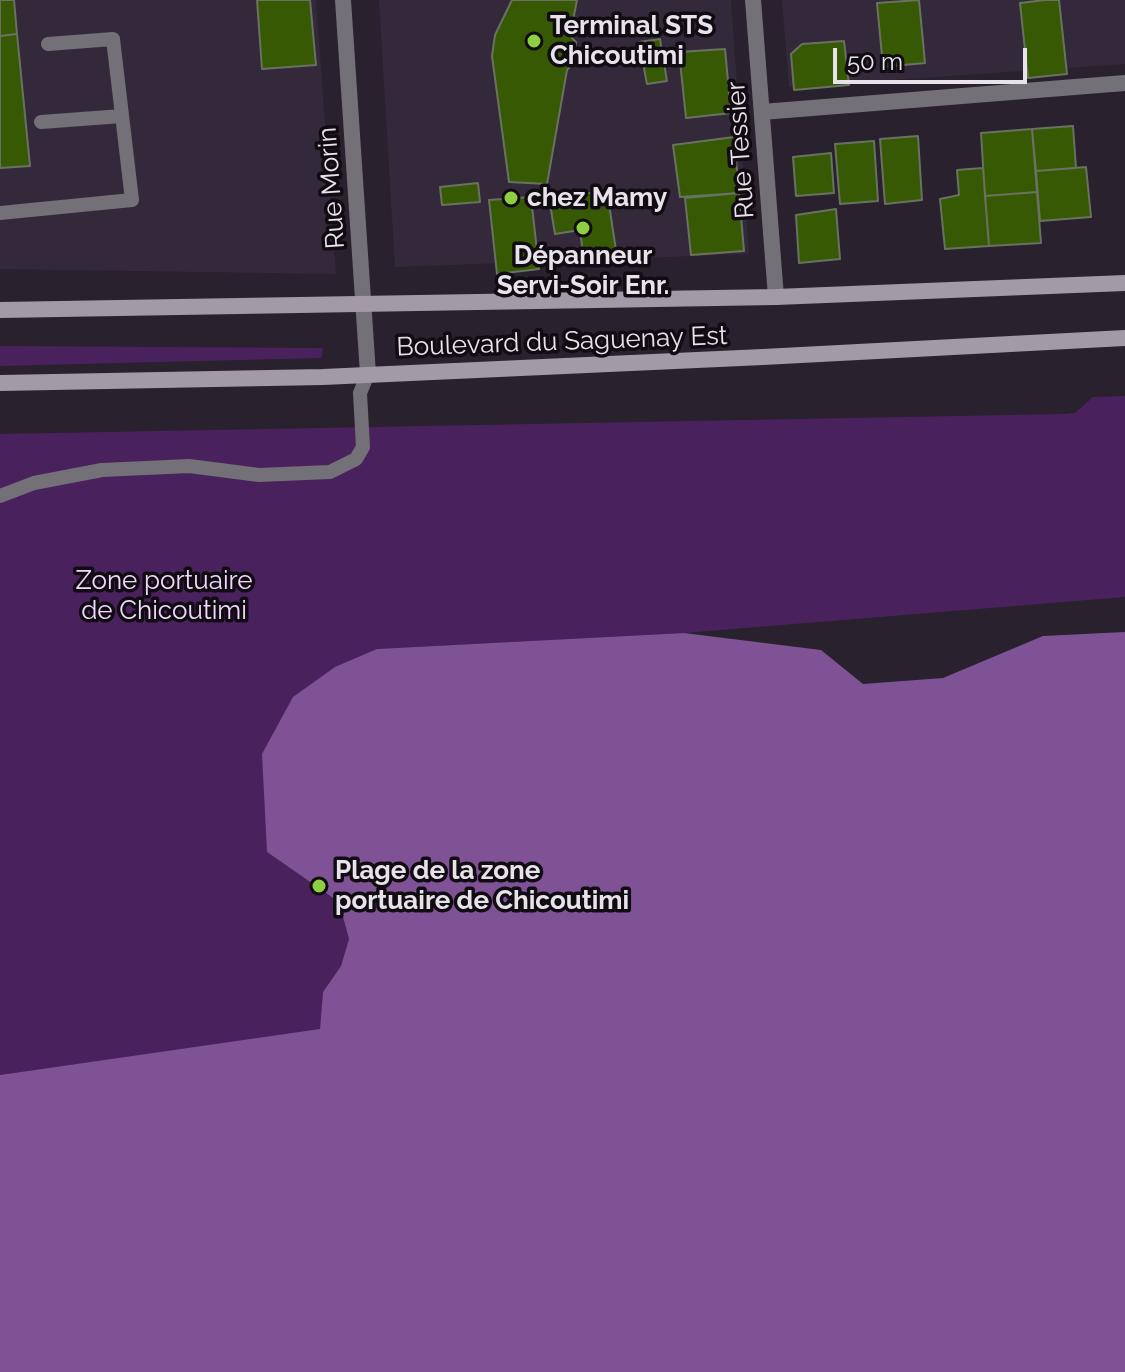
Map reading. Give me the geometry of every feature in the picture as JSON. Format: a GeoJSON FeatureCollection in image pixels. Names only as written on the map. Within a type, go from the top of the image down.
{"type":"FeatureCollection","features":[{"type":"Feature","properties":{"kind":"main road","name":"Boulevard du Saguenay Est"},"geometry":{"type":"LineString","coordinates":[[0,310],[776,297],[1125,283]]}},
{"type":"Feature","properties":{"kind":"main road","name":"Boulevard du Saguenay Est"},"geometry":{"type":"LineString","coordinates":[[0,383],[323,377],[1125,338]]}},
{"type":"Feature","properties":{"kind":"street","name":"Rue Morin"},"geometry":{"type":"LineString","coordinates":[[343,0],[368,374]]}},
{"type":"Feature","properties":{"kind":"street","name":"Rue Tessier"},"geometry":{"type":"LineString","coordinates":[[753,0],[776,297]]}},
{"type":"Feature","properties":{"kind":"street"},"geometry":{"type":"LineString","coordinates":[[762,112],[1125,83]]}},
{"type":"Feature","properties":{"kind":"lane"},"geometry":{"type":"LineString","coordinates":[[0,213],[132,200],[113,39],[48,44]]}},
{"type":"Feature","properties":{"kind":"lane"},"geometry":{"type":"LineString","coordinates":[[41,122],[122,116]]}},
{"type":"Feature","properties":{"kind":"lane"},"geometry":{"type":"LineString","coordinates":[[0,496],[34,483],[102,470],[189,466],[259,475],[330,472],[356,459],[363,447],[360,393],[368,374]]}},
{"type":"Feature","properties":{"kind":"shaded area"},"geometry":{"type":"Polygon","coordinates":[[[0,0],[316,0],[336,274],[0,269],[0,0]]]}},
{"type":"Feature","properties":{"kind":"shaded area"},"geometry":{"type":"Polygon","coordinates":[[[379,0],[731,0],[749,254],[395,267],[379,0]]]}},
{"type":"Feature","properties":{"kind":"shaded area"},"geometry":{"type":"Polygon","coordinates":[[[782,0],[1125,0],[1125,64],[789,87],[782,0]]]}},
{"type":"Feature","properties":{"kind":"shaded area"},"geometry":{"type":"Polygon","coordinates":[[[1125,632],[1125,1372],[0,1372],[0,1075],[320,1029],[323,992],[341,966],[349,939],[339,902],[267,852],[262,754],[293,697],[335,667],[377,649],[684,633],[821,650],[863,684],[943,678],[1043,636],[1125,632]]]}},
{"type":"Feature","properties":{"kind":"green space"},"geometry":{"type":"Polygon","coordinates":[[[0,346],[323,348],[321,358],[0,366],[0,346]]]}},
{"type":"Feature","properties":{"kind":"green space","name":"Zone portuaire de Chicoutimi"},"geometry":{"type":"Polygon","coordinates":[[[1125,396],[1125,597],[684,633],[377,649],[267,852],[339,902],[349,939],[341,966],[323,992],[320,1030],[0,1075],[0,434],[1064,414],[1075,413],[1093,397],[1125,396]]]}},
{"type":"Feature","properties":{"kind":"building"},"geometry":{"type":"Polygon","coordinates":[[[0,0],[14,0],[17,34],[0,36],[0,0]]]}},
{"type":"Feature","properties":{"kind":"building"},"geometry":{"type":"Polygon","coordinates":[[[257,0],[310,0],[316,65],[262,69],[257,0]]]}},
{"type":"Feature","properties":{"kind":"building"},"geometry":{"type":"Polygon","coordinates":[[[512,0],[577,0],[570,36],[576,42],[575,61],[567,70],[547,184],[509,182],[492,56],[495,35],[512,0]]]}},
{"type":"Feature","properties":{"kind":"building"},"geometry":{"type":"Polygon","coordinates":[[[919,0],[925,63],[883,67],[877,3],[919,0]]]}},
{"type":"Feature","properties":{"kind":"building"},"geometry":{"type":"Polygon","coordinates":[[[1059,0],[1067,74],[1028,78],[1020,3],[1059,0]]]}},
{"type":"Feature","properties":{"kind":"building"},"geometry":{"type":"Polygon","coordinates":[[[17,34],[30,166],[0,168],[0,36],[17,34]]]}},
{"type":"Feature","properties":{"kind":"building"},"geometry":{"type":"Polygon","coordinates":[[[660,39],[667,81],[647,84],[639,42],[660,39]]]}},
{"type":"Feature","properties":{"kind":"building"},"geometry":{"type":"Polygon","coordinates":[[[844,41],[849,85],[794,90],[791,54],[802,44],[844,41]]]}},
{"type":"Feature","properties":{"kind":"building"},"geometry":{"type":"Polygon","coordinates":[[[725,49],[731,113],[686,118],[679,52],[725,49]]]}},
{"type":"Feature","properties":{"kind":"building"},"geometry":{"type":"Polygon","coordinates":[[[1073,126],[1076,168],[1036,171],[1032,129],[1073,126]]]}},
{"type":"Feature","properties":{"kind":"building"},"geometry":{"type":"Polygon","coordinates":[[[1032,129],[1037,192],[985,196],[981,133],[1032,129]]]}},
{"type":"Feature","properties":{"kind":"building"},"geometry":{"type":"Polygon","coordinates":[[[918,136],[922,200],[885,204],[880,139],[918,136]]]}},
{"type":"Feature","properties":{"kind":"building"},"geometry":{"type":"Polygon","coordinates":[[[734,137],[739,193],[680,197],[673,145],[734,137]]]}},
{"type":"Feature","properties":{"kind":"building"},"geometry":{"type":"Polygon","coordinates":[[[874,141],[878,201],[840,204],[835,144],[874,141]]]}},
{"type":"Feature","properties":{"kind":"building"},"geometry":{"type":"Polygon","coordinates":[[[831,153],[834,193],[796,196],[793,157],[831,153]]]}},
{"type":"Feature","properties":{"kind":"building"},"geometry":{"type":"Polygon","coordinates":[[[1086,167],[1091,217],[1040,221],[1036,171],[1086,167]]]}},
{"type":"Feature","properties":{"kind":"building"},"geometry":{"type":"Polygon","coordinates":[[[983,168],[989,246],[945,249],[940,199],[959,195],[957,170],[983,168]]]}},
{"type":"Feature","properties":{"kind":"building"},"geometry":{"type":"Polygon","coordinates":[[[478,183],[480,202],[442,205],[440,187],[478,183]]]}},
{"type":"Feature","properties":{"kind":"building","name":"Dépanneur Servi-Soir Enr."},"geometry":{"type":"Polygon","coordinates":[[[607,191],[617,257],[584,261],[580,230],[555,234],[549,198],[607,191]]]}},
{"type":"Feature","properties":{"kind":"building"},"geometry":{"type":"Polygon","coordinates":[[[1037,192],[1041,243],[989,246],[985,196],[1037,192]]]}},
{"type":"Feature","properties":{"kind":"building"},"geometry":{"type":"Polygon","coordinates":[[[739,193],[744,251],[691,255],[685,198],[739,193]]]}},
{"type":"Feature","properties":{"kind":"building"},"geometry":{"type":"Polygon","coordinates":[[[531,197],[539,269],[497,274],[489,200],[531,197]]]}},
{"type":"Feature","properties":{"kind":"building"},"geometry":{"type":"Polygon","coordinates":[[[836,209],[840,259],[799,263],[796,215],[836,209]]]}},
{"type":"Feature","properties":{"kind":"place","name":"Terminal STS Chicoutimi"},"geometry":{"type":"Point","coordinates":[534,41]}},
{"type":"Feature","properties":{"kind":"place","name":"chez Mamy"},"geometry":{"type":"Point","coordinates":[511,198]}},
{"type":"Feature","properties":{"kind":"place","name":"Dépanneur Servi-Soir Enr."},"geometry":{"type":"Point","coordinates":[583,228]}},
{"type":"Feature","properties":{"kind":"place","name":"Plage de la zone portuaire de Chicoutimi"},"geometry":{"type":"Point","coordinates":[319,886]}}]}
